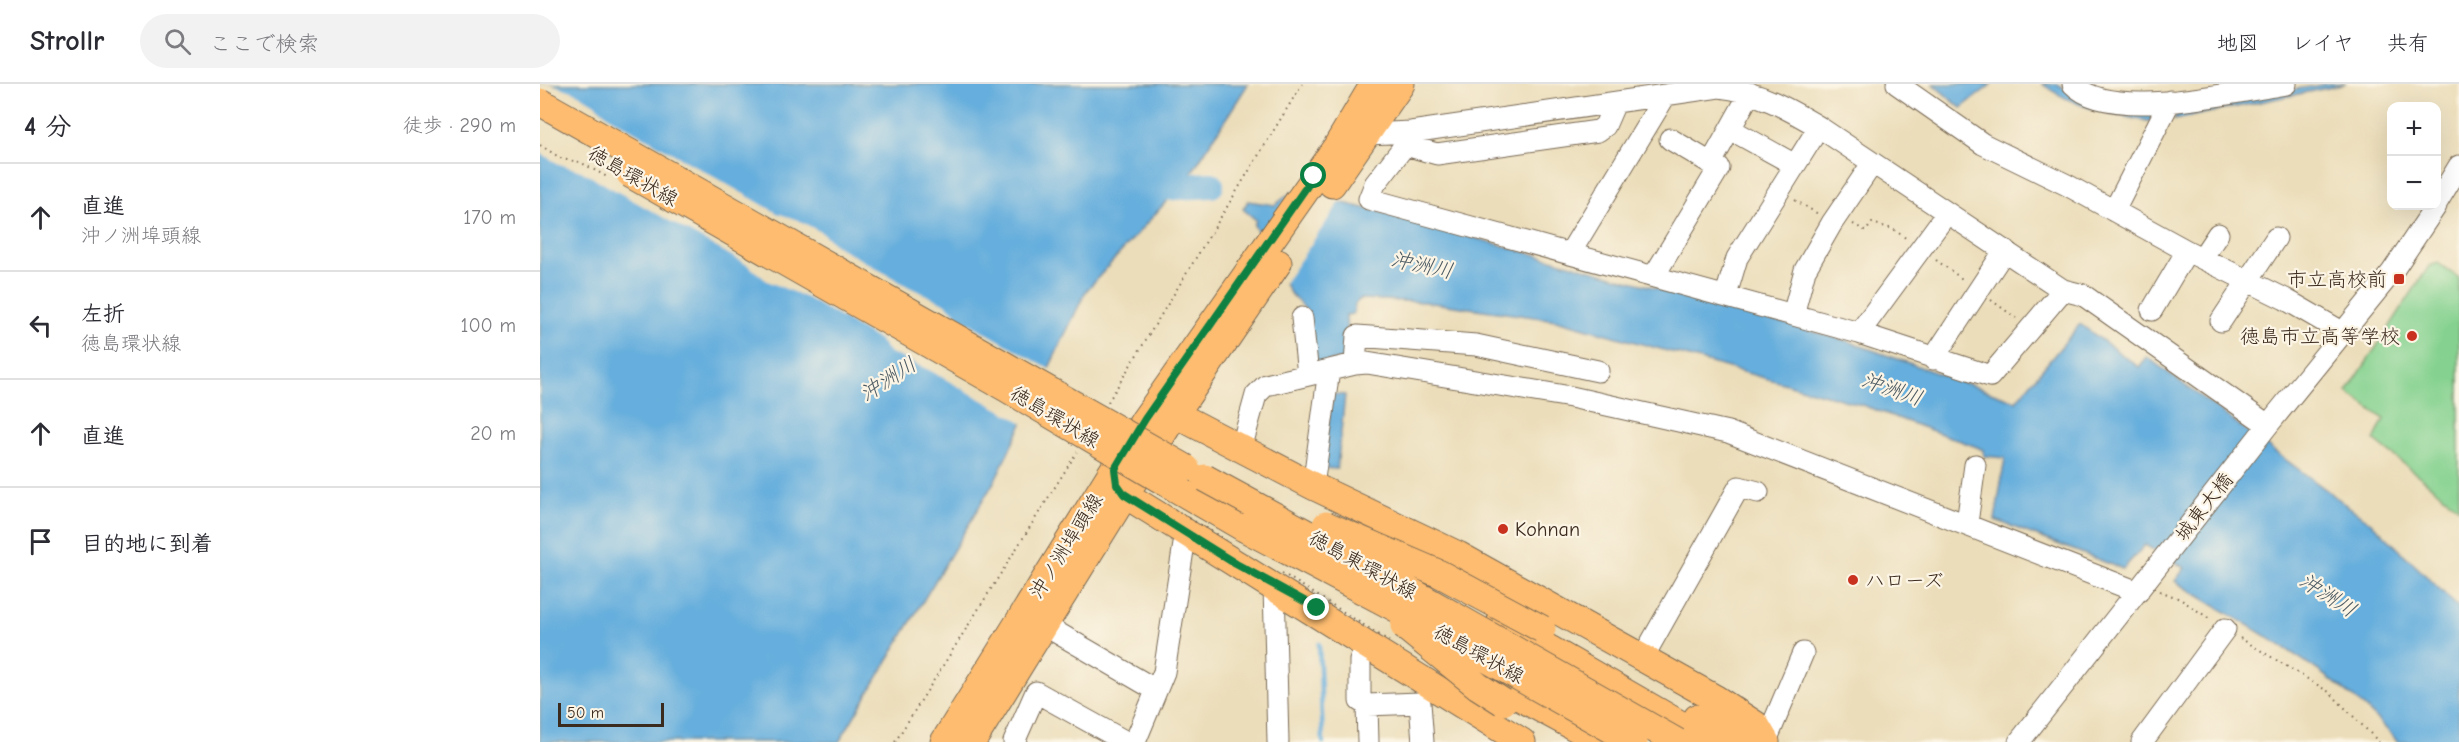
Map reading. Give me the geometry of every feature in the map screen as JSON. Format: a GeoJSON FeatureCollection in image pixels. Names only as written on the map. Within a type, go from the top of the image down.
{"type":"FeatureCollection","features":[{"type":"Feature","properties":{"kind":"main road","name":"沖ノ洲埠頭線"},"geometry":{"type":"LineString","coordinates":[[972,742],[1265,265],[1324,179],[1368,134],[1401,84]]}},
{"type":"Feature","properties":{"kind":"main road","name":"沖ノ洲埠頭線"},"geometry":{"type":"LineString","coordinates":[[1324,179],[1337,146],[1367,95]]}},
{"type":"Feature","properties":{"kind":"main road","name":"徳島環状線"},"geometry":{"type":"LineString","coordinates":[[540,102],[1196,473]]}},
{"type":"Feature","properties":{"kind":"main road","name":"徳島環状線"},"geometry":{"type":"LineString","coordinates":[[540,123],[1006,388],[1244,528],[1421,622],[1634,742]]}},
{"type":"Feature","properties":{"kind":"main road","name":"沖ノ洲埠頭線"},"geometry":{"type":"LineString","coordinates":[[944,742],[1145,419],[1265,265]]}},
{"type":"Feature","properties":{"kind":"main road"},"geometry":{"type":"LineString","coordinates":[[1145,419],[1175,414],[1316,488],[1458,555],[1716,699],[1756,725],[1757,742]]}},
{"type":"Feature","properties":{"kind":"main road","name":"徳島環状線"},"geometry":{"type":"LineString","coordinates":[[1115,469],[1117,484],[1124,494]]}},
{"type":"Feature","properties":{"kind":"main road"},"geometry":{"type":"LineString","coordinates":[[1196,473],[1275,501],[1431,570],[1757,742]]}},
{"type":"Feature","properties":{"kind":"main road","name":"徳島東環状線"},"geometry":{"type":"LineString","coordinates":[[1196,473],[1363,564],[1677,742]]}},
{"type":"Feature","properties":{"kind":"main road"},"geometry":{"type":"LineString","coordinates":[[1316,488],[1361,514],[1473,605],[1711,742]]}},
{"type":"Feature","properties":{"kind":"main road"},"geometry":{"type":"LineString","coordinates":[[1124,494],[1522,742]]}},
{"type":"Feature","properties":{"kind":"main road"},"geometry":{"type":"LineString","coordinates":[[1244,528],[1338,579],[1503,702],[1573,735],[1602,742]]}},
{"type":"Feature","properties":{"kind":"main road"},"geometry":{"type":"LineString","coordinates":[[1274,586],[1346,621],[1460,665],[1573,735]]}},
{"type":"Feature","properties":{"kind":"street"},"geometry":{"type":"LineString","coordinates":[[1898,84],[1983,144],[2194,255],[2249,281],[2342,332]]}},
{"type":"Feature","properties":{"kind":"street"},"geometry":{"type":"LineString","coordinates":[[2073,84],[2096,99],[2132,104],[2170,101],[2286,84]]}},
{"type":"Feature","properties":{"kind":"street"},"geometry":{"type":"LineString","coordinates":[[1337,146],[1368,134],[1410,132],[1665,96],[1720,86],[1750,93],[1780,104],[1819,127],[2063,290],[2083,295],[2264,430]]}},
{"type":"Feature","properties":{"kind":"street"},"geometry":{"type":"LineString","coordinates":[[1654,276],[1715,165],[1730,129],[1750,93]]}},
{"type":"Feature","properties":{"kind":"street"},"geometry":{"type":"LineString","coordinates":[[1367,95],[1368,134]]}},
{"type":"Feature","properties":{"kind":"street"},"geometry":{"type":"LineString","coordinates":[[1570,253],[1665,96]]}},
{"type":"Feature","properties":{"kind":"street"},"geometry":{"type":"LineString","coordinates":[[2114,211],[2170,101]]}},
{"type":"Feature","properties":{"kind":"street"},"geometry":{"type":"LineString","coordinates":[[1616,103],[1605,126],[1598,131],[1437,154],[1405,145],[1375,184],[1369,199],[1726,295],[1859,333],[1990,376],[2063,290]]}},
{"type":"Feature","properties":{"kind":"street"},"geometry":{"type":"LineString","coordinates":[[1726,295],[1737,258],[1819,127]]}},
{"type":"Feature","properties":{"kind":"street"},"geometry":{"type":"LineString","coordinates":[[1730,129],[1795,165]]}},
{"type":"Feature","properties":{"kind":"street"},"geometry":{"type":"LineString","coordinates":[[1670,139],[1715,165]]}},
{"type":"Feature","properties":{"kind":"street"},"geometry":{"type":"LineString","coordinates":[[1793,315],[1805,270],[1834,219],[1872,164]]}},
{"type":"Feature","properties":{"kind":"street","name":"城東大橋"},"geometry":{"type":"LineString","coordinates":[[2441,197],[2459,166]]}},
{"type":"Feature","properties":{"kind":"street","name":"城東大橋"},"geometry":{"type":"LineString","coordinates":[[2019,742],[2264,430],[2392,272],[2433,210]]}},
{"type":"Feature","properties":{"kind":"street"},"geometry":{"type":"LineString","coordinates":[[1859,333],[1947,213]]}},
{"type":"Feature","properties":{"kind":"street"},"geometry":{"type":"LineString","coordinates":[[2152,310],[2194,255],[2218,234]]}},
{"type":"Feature","properties":{"kind":"street"},"geometry":{"type":"LineString","coordinates":[[2221,321],[2276,238]]}},
{"type":"Feature","properties":{"kind":"street"},"geometry":{"type":"LineString","coordinates":[[1933,359],[1980,292],[2005,250]]}},
{"type":"Feature","properties":{"kind":"street"},"geometry":{"type":"LineString","coordinates":[[1302,318],[1308,375]]}},
{"type":"Feature","properties":{"kind":"street"},"geometry":{"type":"LineString","coordinates":[[1355,364],[1357,336],[1476,345],[1598,371]]}},
{"type":"Feature","properties":{"kind":"street"},"geometry":{"type":"LineString","coordinates":[[1241,450],[1256,395],[1266,385],[1366,363],[1571,397],[1728,432],[1966,524],[2143,585]]}},
{"type":"Feature","properties":{"kind":"street"},"geometry":{"type":"LineString","coordinates":[[1316,488],[1329,370]]}},
{"type":"Feature","properties":{"kind":"street"},"geometry":{"type":"LineString","coordinates":[[1966,524],[1975,465]]}},
{"type":"Feature","properties":{"kind":"street"},"geometry":{"type":"LineString","coordinates":[[1642,659],[1739,487],[1758,492]]}},
{"type":"Feature","properties":{"kind":"street"},"geometry":{"type":"LineString","coordinates":[[1135,742],[1164,672],[1186,531]]}},
{"type":"Feature","properties":{"kind":"street"},"geometry":{"type":"LineString","coordinates":[[1274,586],[1278,742]]}},
{"type":"Feature","properties":{"kind":"street"},"geometry":{"type":"LineString","coordinates":[[1044,625],[1156,690]]}},
{"type":"Feature","properties":{"kind":"street"},"geometry":{"type":"LineString","coordinates":[[2142,742],[2225,629]]}},
{"type":"Feature","properties":{"kind":"street"},"geometry":{"type":"LineString","coordinates":[[1367,644],[1360,661],[1360,701],[1367,705],[1420,702],[1423,742]]}},
{"type":"Feature","properties":{"kind":"street"},"geometry":{"type":"LineString","coordinates":[[1757,742],[1803,653]]}},
{"type":"Feature","properties":{"kind":"street"},"geometry":{"type":"LineString","coordinates":[[1012,676],[1036,692],[1126,742]]}},
{"type":"Feature","properties":{"kind":"street"},"geometry":{"type":"LineString","coordinates":[[1014,742],[1036,692]]}},
{"type":"Feature","properties":{"kind":"street"},"geometry":{"type":"LineString","coordinates":[[1367,705],[1368,742]]}},
{"type":"Feature","properties":{"kind":"path"},"geometry":{"type":"LineString","coordinates":[[1779,190],[1834,219],[1866,231],[1872,223],[1893,229],[2030,329]]}},
{"type":"Feature","properties":{"kind":"path"},"geometry":{"type":"LineString","coordinates":[[2143,585],[2180,599],[2329,692],[2379,742]]}},
{"type":"Feature","properties":{"kind":"green space","name":"徳島市立高等学校"},"geometry":{"type":"Polygon","coordinates":[[[2438,263],[2459,278],[2459,508],[2374,440],[2384,419],[2347,392],[2429,266],[2438,263]]]}},
{"type":"Feature","properties":{"kind":"water"},"geometry":{"type":"Polygon","coordinates":[[[540,84],[1248,84],[1190,175],[1086,291],[994,482],[839,742],[540,742],[540,84]]]}},
{"type":"Feature","properties":{"kind":"water"},"geometry":{"type":"Polygon","coordinates":[[[1933,84],[1992,84],[1961,108],[1933,84]]]}},
{"type":"Feature","properties":{"kind":"water"},"geometry":{"type":"Polygon","coordinates":[[[2042,84],[2058,84],[2082,100],[2094,104],[2118,108],[2159,108],[2154,122],[2124,117],[2068,100],[2042,84]]]}},
{"type":"Feature","properties":{"kind":"water"},"geometry":{"type":"Polygon","coordinates":[[[2329,84],[2346,84],[2174,120],[2179,107],[2329,84]]]}},
{"type":"Feature","properties":{"kind":"water"},"geometry":{"type":"Polygon","coordinates":[[[1293,191],[1381,212],[1844,340],[2016,401],[2080,324],[2139,367],[2147,357],[2375,526],[2459,608],[2459,742],[2398,742],[2375,717],[2322,674],[2175,581],[2185,568],[2145,545],[2123,569],[1995,520],[2005,458],[1984,456],[1983,450],[1977,447],[1862,405],[1556,320],[1425,302],[1360,299],[1355,304],[1353,314],[1346,315],[1348,358],[1319,363],[1311,355],[1308,312],[1290,293],[1254,225],[1256,220],[1243,209],[1248,201],[1275,205],[1293,191]]]}},
{"type":"Feature","properties":{"kind":"water"},"geometry":{"type":"Polygon","coordinates":[[[1332,394],[1345,395],[1337,469],[1323,468],[1332,394]]]}},
{"type":"Feature","properties":{"kind":"pier"},"geometry":{"type":"Polygon","coordinates":[[[540,84],[551,84],[575,92],[595,104],[611,118],[777,213],[798,220],[821,232],[837,246],[909,287],[946,304],[962,319],[1051,370],[1025,424],[929,370],[890,353],[879,340],[807,298],[767,281],[749,266],[581,171],[559,164],[540,153],[540,84]]]}},
{"type":"Feature","properties":{"kind":"pier"},"geometry":{"type":"Polygon","coordinates":[[[1295,188],[1342,199],[1283,285],[1258,239],[1295,188]]]}},
{"type":"Feature","properties":{"kind":"waterway","name":"沖洲川"},"geometry":{"type":"LineString","coordinates":[[1143,189],[1211,185]]}},
{"type":"Feature","properties":{"kind":"waterway"},"geometry":{"type":"LineString","coordinates":[[1319,644],[1323,742]]}},
{"type":"Feature","properties":{"kind":"place","name":"市立高校前"},"geometry":{"type":"Point","coordinates":[2399,279]}},
{"type":"Feature","properties":{"kind":"place","name":"徳島市立高等学校"},"geometry":{"type":"Point","coordinates":[2412,336]}},
{"type":"Feature","properties":{"kind":"place","name":"Kohnan"},"geometry":{"type":"Point","coordinates":[1503,529]}},
{"type":"Feature","properties":{"kind":"place","name":"ハローズ"},"geometry":{"type":"Point","coordinates":[1853,580]}},
{"type":"Feature","properties":{"kind":"route"},"geometry":{"type":"LineString","coordinates":[[1314,176],[1145,419],[1115,469],[1117,484],[1124,494],[1236,564],[1317,608]]}}]}
